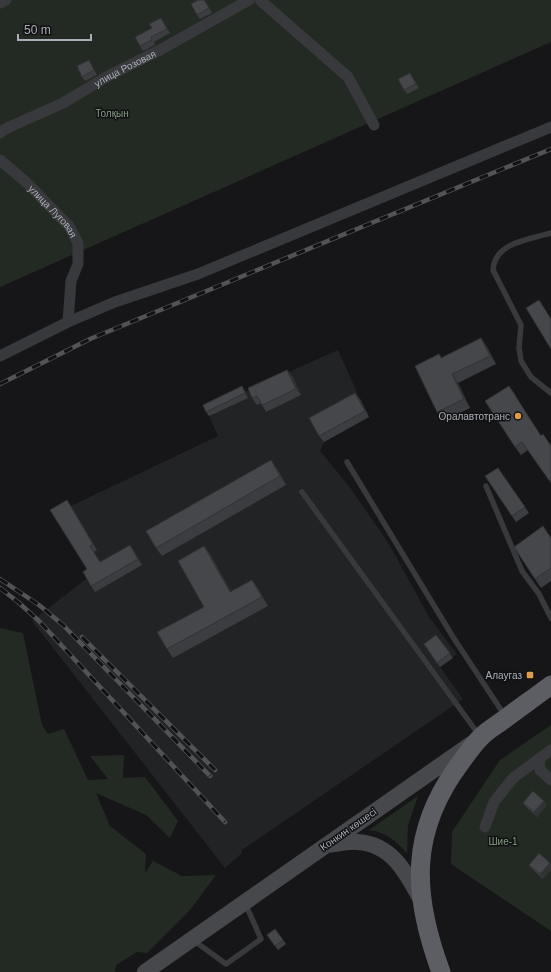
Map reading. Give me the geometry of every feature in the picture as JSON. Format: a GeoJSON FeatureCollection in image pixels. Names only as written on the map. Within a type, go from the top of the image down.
{"type":"FeatureCollection","features":[{"type":"Feature","properties":{"kind":"highway","name":"Конкин көшесі"},"geometry":{"type":"LineString","coordinates":[[480,737],[551,685]]}},
{"type":"Feature","properties":{"kind":"highway"},"geometry":{"type":"LineString","coordinates":[[441,972],[428,931],[421,902],[420,869],[422,846],[427,826],[450,777],[480,737]]}},
{"type":"Feature","properties":{"kind":"main road","name":"Конкин көшесі"},"geometry":{"type":"LineString","coordinates":[[145,972],[480,737]]}},
{"type":"Feature","properties":{"kind":"main road"},"geometry":{"type":"LineString","coordinates":[[326,845],[358,842],[379,848],[395,859],[406,872],[421,902]]}},
{"type":"Feature","properties":{"kind":"street"},"geometry":{"type":"LineString","coordinates":[[0,3],[6,0]]}},
{"type":"Feature","properties":{"kind":"street","name":"улица Розовая"},"geometry":{"type":"LineString","coordinates":[[0,133],[5,129],[63,103],[110,75],[160,50],[249,0]]}},
{"type":"Feature","properties":{"kind":"street"},"geometry":{"type":"LineString","coordinates":[[260,0],[348,77],[374,125]]}},
{"type":"Feature","properties":{"kind":"street"},"geometry":{"type":"LineString","coordinates":[[0,356],[68,322],[114,302],[198,274],[551,127]]}},
{"type":"Feature","properties":{"kind":"street","name":"улица Луговая"},"geometry":{"type":"LineString","coordinates":[[0,160],[27,183],[69,226],[78,242],[78,264],[71,281],[68,322]]}},
{"type":"Feature","properties":{"kind":"street"},"geometry":{"type":"LineString","coordinates":[[485,826],[494,802],[513,778],[551,750]]}},
{"type":"Feature","properties":{"kind":"street"},"geometry":{"type":"LineString","coordinates":[[539,759],[540,770],[551,780]]}},
{"type":"Feature","properties":{"kind":"lane"},"geometry":{"type":"LineString","coordinates":[[551,233],[508,246],[499,252],[494,261],[492,270],[521,326],[519,348],[521,361],[531,377],[551,393]]}},
{"type":"Feature","properties":{"kind":"lane"},"geometry":{"type":"LineString","coordinates":[[347,462],[453,637],[507,718]]}},
{"type":"Feature","properties":{"kind":"lane"},"geometry":{"type":"LineString","coordinates":[[486,486],[522,571],[539,594],[551,618]]}},
{"type":"Feature","properties":{"kind":"lane"},"geometry":{"type":"LineString","coordinates":[[302,492],[480,737]]}},
{"type":"Feature","properties":{"kind":"lane"},"geometry":{"type":"LineString","coordinates":[[192,939],[226,964],[262,939],[245,902]]}},
{"type":"Feature","properties":{"kind":"shaded area"},"geometry":{"type":"Polygon","coordinates":[[[338,350],[369,417],[324,442],[320,451],[349,486],[389,544],[429,617],[457,654],[440,667],[463,699],[242,850],[242,853],[225,868],[32,621],[91,575],[55,516],[71,506],[218,436],[206,409],[338,350]]]}},
{"type":"Feature","properties":{"kind":"green space","name":"Толқын"},"geometry":{"type":"Polygon","coordinates":[[[0,0],[551,0],[551,42],[0,287],[0,0]]]}},
{"type":"Feature","properties":{"kind":"green space"},"geometry":{"type":"Polygon","coordinates":[[[0,628],[23,633],[42,725],[48,734],[64,729],[88,780],[108,779],[90,756],[124,755],[123,778],[145,777],[178,821],[170,838],[146,815],[96,793],[110,826],[146,854],[145,873],[153,861],[182,876],[216,875],[190,910],[147,953],[137,952],[116,965],[115,972],[0,972],[0,628]]]}},
{"type":"Feature","properties":{"kind":"green space","name":"Шие-1"},"geometry":{"type":"Polygon","coordinates":[[[551,725],[551,931],[451,864],[452,832],[500,760],[551,725]]]}},
{"type":"Feature","properties":{"kind":"green space"},"geometry":{"type":"Polygon","coordinates":[[[418,796],[408,825],[407,853],[386,835],[369,830],[418,796]]]}},
{"type":"Feature","properties":{"kind":"building"},"geometry":{"type":"Polygon","coordinates":[[[198,0],[204,0],[209,8],[197,15],[191,4],[198,0]]]}},
{"type":"Feature","properties":{"kind":"building"},"geometry":{"type":"Polygon","coordinates":[[[161,18],[167,29],[151,37],[152,40],[140,46],[135,37],[152,28],[149,24],[161,18]]]}},
{"type":"Feature","properties":{"kind":"building"},"geometry":{"type":"Polygon","coordinates":[[[89,60],[94,70],[82,77],[77,66],[89,60]]]}},
{"type":"Feature","properties":{"kind":"building"},"geometry":{"type":"Polygon","coordinates":[[[410,73],[416,84],[404,90],[398,79],[410,73]]]}},
{"type":"Feature","properties":{"kind":"building"},"geometry":{"type":"Polygon","coordinates":[[[539,300],[551,319],[551,349],[526,308],[539,300]]]}},
{"type":"Feature","properties":{"kind":"building"},"geometry":{"type":"Polygon","coordinates":[[[481,338],[490,356],[452,374],[464,399],[437,412],[415,366],[439,354],[441,358],[481,338]]]}},
{"type":"Feature","properties":{"kind":"building"},"geometry":{"type":"Polygon","coordinates":[[[287,370],[296,389],[262,405],[257,396],[252,398],[248,388],[287,370]]]}},
{"type":"Feature","properties":{"kind":"building"},"geometry":{"type":"Polygon","coordinates":[[[242,386],[245,393],[206,412],[203,405],[242,386]]]}},
{"type":"Feature","properties":{"kind":"building"},"geometry":{"type":"Polygon","coordinates":[[[509,386],[541,436],[543,434],[551,446],[551,483],[522,442],[515,447],[485,401],[509,386]]]}},
{"type":"Feature","properties":{"kind":"building"},"geometry":{"type":"Polygon","coordinates":[[[355,393],[365,411],[319,436],[309,418],[355,393]]]}},
{"type":"Feature","properties":{"kind":"building"},"geometry":{"type":"Polygon","coordinates":[[[271,460],[280,476],[156,548],[146,531],[271,460]]]}},
{"type":"Feature","properties":{"kind":"building"},"geometry":{"type":"Polygon","coordinates":[[[498,468],[525,507],[512,516],[485,476],[498,468]]]}},
{"type":"Feature","properties":{"kind":"building"},"geometry":{"type":"Polygon","coordinates":[[[67,500],[93,544],[90,546],[100,562],[130,545],[138,559],[91,586],[83,572],[87,569],[50,510],[67,500]]]}},
{"type":"Feature","properties":{"kind":"building"},"geometry":{"type":"Polygon","coordinates":[[[543,526],[551,538],[551,568],[535,579],[514,547],[543,526]]]}},
{"type":"Feature","properties":{"kind":"building"},"geometry":{"type":"Polygon","coordinates":[[[204,546],[230,592],[252,580],[262,597],[167,649],[157,632],[204,607],[178,561],[204,546]]]}},
{"type":"Feature","properties":{"kind":"building"},"geometry":{"type":"Polygon","coordinates":[[[436,635],[450,653],[437,663],[424,644],[436,635]]]}},
{"type":"Feature","properties":{"kind":"building"},"geometry":{"type":"Polygon","coordinates":[[[533,791],[544,801],[534,812],[523,803],[533,791]]]}},
{"type":"Feature","properties":{"kind":"building"},"geometry":{"type":"Polygon","coordinates":[[[539,853],[550,863],[540,874],[529,865],[539,853]]]}},
{"type":"Feature","properties":{"kind":"building"},"geometry":{"type":"Polygon","coordinates":[[[275,929],[283,940],[275,946],[267,935],[275,929]]]}},
{"type":"Feature","properties":{"kind":"railway"},"geometry":{"type":"LineString","coordinates":[[0,384],[90,339],[551,149]]}},
{"type":"Feature","properties":{"kind":"railway"},"geometry":{"type":"LineString","coordinates":[[0,579],[39,605],[63,625],[210,776]]}},
{"type":"Feature","properties":{"kind":"railway"},"geometry":{"type":"LineString","coordinates":[[0,588],[39,621],[225,822]]}},
{"type":"Feature","properties":{"kind":"railway"},"geometry":{"type":"LineString","coordinates":[[82,637],[215,770]]}},
{"type":"Feature","properties":{"kind":"place","name":"Оралавтотранс"},"geometry":{"type":"Point","coordinates":[518,416]}},
{"type":"Feature","properties":{"kind":"place","name":"Алаугаз"},"geometry":{"type":"Point","coordinates":[530,675]}}]}
